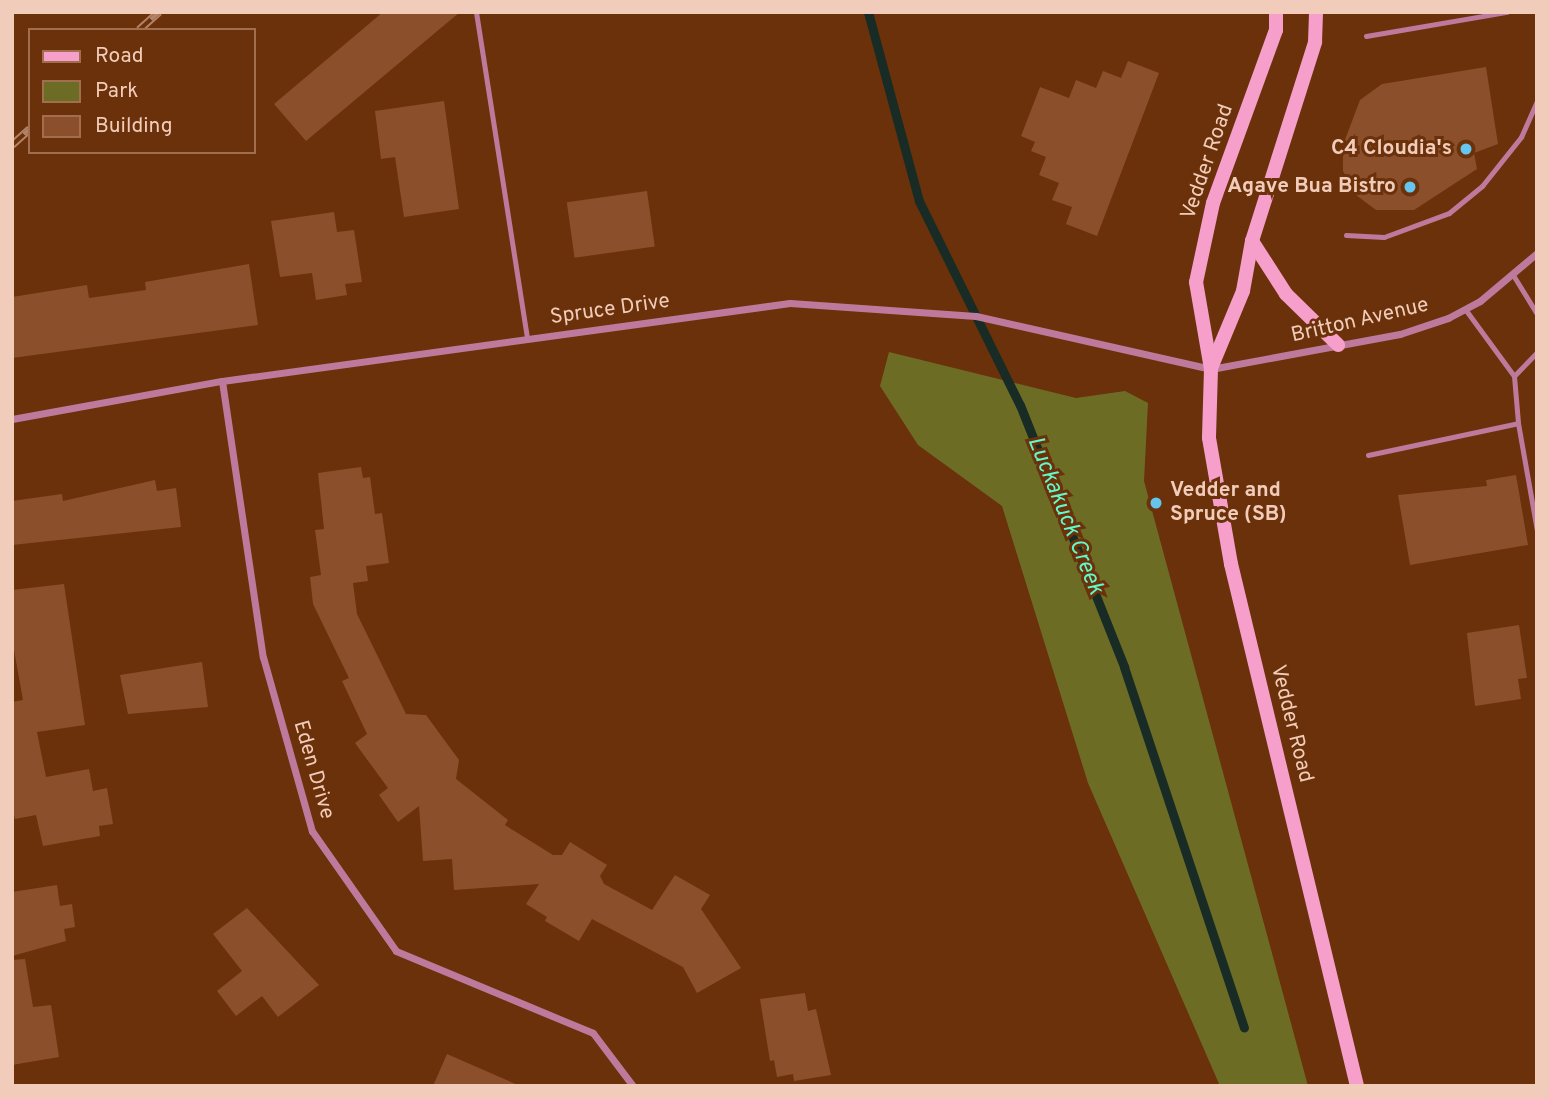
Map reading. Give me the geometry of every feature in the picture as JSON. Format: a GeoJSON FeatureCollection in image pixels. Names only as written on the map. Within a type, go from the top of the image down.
{"type":"FeatureCollection","features":[{"type":"Feature","properties":{"kind":"main road","name":"Vedder Road"},"geometry":{"type":"LineString","coordinates":[[1276,12],[1276,30],[1213,203],[1196,282],[1211,369],[1209,438],[1231,564],[1357,1086]]}},
{"type":"Feature","properties":{"kind":"main road","name":"Vedder Road"},"geometry":{"type":"LineString","coordinates":[[1211,369],[1242,292],[1252,241],[1315,42],[1316,12]]}},
{"type":"Feature","properties":{"kind":"main road"},"geometry":{"type":"LineString","coordinates":[[1252,241],[1286,294],[1338,345]]}},
{"type":"Feature","properties":{"kind":"street","name":"Britton Avenue"},"geometry":{"type":"LineString","coordinates":[[1211,369],[1401,334],[1465,309],[1513,275],[1537,253]]}},
{"type":"Feature","properties":{"kind":"street","name":"Spruce Drive"},"geometry":{"type":"LineString","coordinates":[[12,419],[222,381],[790,303],[976,316],[1211,369]]}},
{"type":"Feature","properties":{"kind":"street","name":"Eden Drive"},"geometry":{"type":"LineString","coordinates":[[222,381],[263,657],[312,831],[396,951],[593,1033],[633,1086]]}},
{"type":"Feature","properties":{"kind":"lane"},"geometry":{"type":"LineString","coordinates":[[475,12],[527,339]]}},
{"type":"Feature","properties":{"kind":"lane"},"geometry":{"type":"LineString","coordinates":[[1366,36],[1507,12]]}},
{"type":"Feature","properties":{"kind":"lane"},"geometry":{"type":"LineString","coordinates":[[1346,235],[1384,236],[1448,213],[1482,186],[1513,147],[1537,101]]}},
{"type":"Feature","properties":{"kind":"lane"},"geometry":{"type":"LineString","coordinates":[[1513,275],[1537,314]]}},
{"type":"Feature","properties":{"kind":"lane"},"geometry":{"type":"LineString","coordinates":[[1465,309],[1514,376],[1518,423],[1536,531]]}},
{"type":"Feature","properties":{"kind":"lane"},"geometry":{"type":"LineString","coordinates":[[1514,376],[1537,352]]}},
{"type":"Feature","properties":{"kind":"lane"},"geometry":{"type":"LineString","coordinates":[[1368,454],[1518,423]]}},
{"type":"Feature","properties":{"kind":"green space"},"geometry":{"type":"Polygon","coordinates":[[[889,352],[1076,398],[1125,391],[1148,403],[1144,481],[1308,1086],[1220,1086],[1088,783],[1002,506],[918,445],[880,386],[889,352]]]}},
{"type":"Feature","properties":{"kind":"building"},"geometry":{"type":"Polygon","coordinates":[[[383,12],[460,12],[306,141],[274,104],[383,12]]]}},
{"type":"Feature","properties":{"kind":"building"},"geometry":{"type":"Polygon","coordinates":[[[1128,61],[1159,73],[1097,236],[1066,224],[1072,207],[1052,200],[1059,183],[1039,175],[1046,157],[1031,151],[1035,142],[1021,136],[1040,87],[1069,98],[1076,80],[1096,88],[1103,71],[1121,78],[1128,61]]]}},
{"type":"Feature","properties":{"kind":"building"},"geometry":{"type":"Polygon","coordinates":[[[1486,67],[1498,144],[1474,153],[1477,169],[1414,210],[1376,210],[1356,195],[1343,171],[1343,145],[1360,100],[1382,84],[1486,67]]]}},
{"type":"Feature","properties":{"kind":"building"},"geometry":{"type":"Polygon","coordinates":[[[444,101],[459,209],[404,217],[395,157],[381,159],[375,111],[444,101]]]}},
{"type":"Feature","properties":{"kind":"building"},"geometry":{"type":"Polygon","coordinates":[[[647,191],[655,246],[575,258],[567,202],[647,191]]]}},
{"type":"Feature","properties":{"kind":"building"},"geometry":{"type":"Polygon","coordinates":[[[334,212],[337,232],[354,230],[362,282],[345,284],[347,295],[316,300],[312,273],[280,277],[271,221],[334,212]]]}},
{"type":"Feature","properties":{"kind":"building"},"geometry":{"type":"Polygon","coordinates":[[[249,264],[258,325],[12,358],[12,297],[87,285],[89,298],[146,290],[145,282],[249,264]]]}},
{"type":"Feature","properties":{"kind":"building"},"geometry":{"type":"Polygon","coordinates":[[[361,467],[363,478],[370,477],[375,514],[382,513],[389,563],[366,566],[368,581],[353,583],[357,614],[406,714],[426,715],[459,760],[456,779],[508,820],[505,825],[553,855],[562,855],[570,842],[607,865],[600,876],[604,884],[652,910],[675,875],[710,895],[701,909],[741,968],[697,993],[683,967],[592,919],[579,941],[545,921],[547,917],[526,904],[539,884],[454,890],[452,859],[423,861],[419,806],[398,822],[379,795],[388,788],[355,743],[367,734],[342,681],[349,678],[313,604],[310,577],[321,575],[315,530],[324,529],[318,473],[361,467]]]}},
{"type":"Feature","properties":{"kind":"building"},"geometry":{"type":"Polygon","coordinates":[[[1516,475],[1528,545],[1410,565],[1398,495],[1487,486],[1486,480],[1516,475]]]}},
{"type":"Feature","properties":{"kind":"building"},"geometry":{"type":"Polygon","coordinates":[[[155,480],[157,491],[176,488],[181,527],[12,545],[12,501],[62,494],[63,501],[155,480]]]}},
{"type":"Feature","properties":{"kind":"building"},"geometry":{"type":"Polygon","coordinates":[[[64,584],[85,725],[37,732],[46,777],[89,769],[93,791],[107,788],[113,824],[99,826],[100,836],[43,846],[36,815],[15,819],[12,806],[12,702],[23,700],[12,639],[12,590],[64,584]]]}},
{"type":"Feature","properties":{"kind":"building"},"geometry":{"type":"Polygon","coordinates":[[[1519,625],[1527,678],[1518,679],[1521,699],[1475,706],[1467,633],[1519,625]]]}},
{"type":"Feature","properties":{"kind":"building"},"geometry":{"type":"Polygon","coordinates":[[[202,662],[208,707],[128,714],[120,675],[202,662]]]}},
{"type":"Feature","properties":{"kind":"building"},"geometry":{"type":"Polygon","coordinates":[[[57,885],[60,906],[72,904],[75,927],[64,929],[66,941],[12,956],[12,892],[57,885]]]}},
{"type":"Feature","properties":{"kind":"building"},"geometry":{"type":"Polygon","coordinates":[[[247,908],[319,985],[278,1017],[262,996],[236,1016],[217,991],[242,971],[213,934],[247,908]]]}},
{"type":"Feature","properties":{"kind":"building"},"geometry":{"type":"Polygon","coordinates":[[[25,959],[33,1007],[51,1005],[59,1057],[12,1065],[12,960],[25,959]]]}},
{"type":"Feature","properties":{"kind":"building"},"geometry":{"type":"Polygon","coordinates":[[[805,993],[808,1011],[816,1009],[831,1075],[794,1081],[793,1074],[777,1077],[774,1060],[770,1061],[760,999],[805,993]]]}},
{"type":"Feature","properties":{"kind":"building"},"geometry":{"type":"Polygon","coordinates":[[[447,1054],[520,1086],[433,1086],[447,1054]]]}},
{"type":"Feature","properties":{"kind":"waterway","name":"Luckakuck Creek"},"geometry":{"type":"LineString","coordinates":[[868,12],[919,201],[1020,405],[1124,667],[1244,1028]]}},
{"type":"Feature","properties":{"kind":"railway"},"geometry":{"type":"LineString","coordinates":[[141,28],[159,12]]}},
{"type":"Feature","properties":{"kind":"railway"},"geometry":{"type":"LineString","coordinates":[[12,145],[28,131]]}},
{"type":"Feature","properties":{"kind":"place","name":"C4 Cloudia's"},"geometry":{"type":"Point","coordinates":[1466,149]}},
{"type":"Feature","properties":{"kind":"place","name":"Agave Bua Bistro"},"geometry":{"type":"Point","coordinates":[1410,187]}},
{"type":"Feature","properties":{"kind":"place","name":"Vedder and Spruce (SB)"},"geometry":{"type":"Point","coordinates":[1156,503]}}]}
